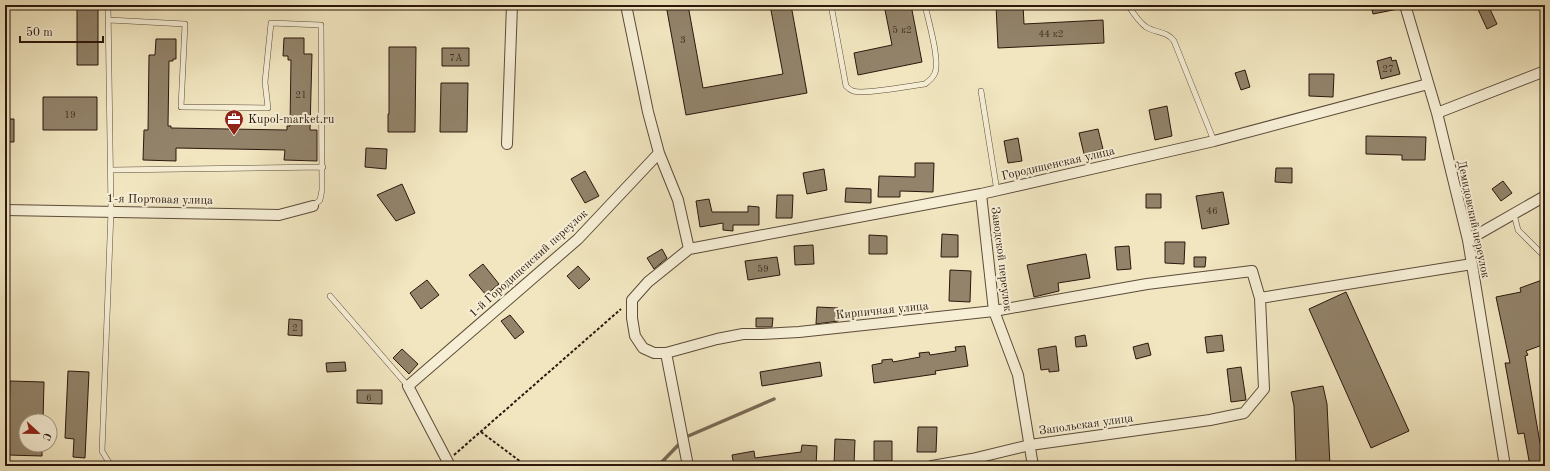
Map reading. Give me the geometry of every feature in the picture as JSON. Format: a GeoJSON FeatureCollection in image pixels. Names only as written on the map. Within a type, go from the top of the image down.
{"type":"FeatureCollection","features":[{"type":"Feature","properties":{"kind":"street"},"geometry":{"type":"LineString","coordinates":[[508,144],[512,5]]}},
{"type":"Feature","properties":{"kind":"street"},"geometry":{"type":"LineString","coordinates":[[626,5],[648,112],[659,153],[678,200],[689,249],[648,282],[632,300]]}},
{"type":"Feature","properties":{"kind":"street","name":"Демидовский переулок"},"geometry":{"type":"LineString","coordinates":[[1405,5],[1437,113],[1468,240],[1505,466]]}},
{"type":"Feature","properties":{"kind":"street"},"geometry":{"type":"LineString","coordinates":[[1437,113],[1545,71]]}},
{"type":"Feature","properties":{"kind":"street","name":"Городищенская улица"},"geometry":{"type":"LineString","coordinates":[[689,249],[981,194],[1214,141],[1428,84]]}},
{"type":"Feature","properties":{"kind":"street","name":"1-й Городищенский переулок"},"geometry":{"type":"LineString","coordinates":[[408,386],[578,239],[659,153]]}},
{"type":"Feature","properties":{"kind":"street","name":"Заводской переулок"},"geometry":{"type":"LineString","coordinates":[[981,194],[994,311],[1018,375],[1033,466]]}},
{"type":"Feature","properties":{"kind":"street"},"geometry":{"type":"LineString","coordinates":[[1468,240],[1545,196]]}},
{"type":"Feature","properties":{"kind":"street","name":"1-я Портовая улица"},"geometry":{"type":"LineString","coordinates":[[5,210],[279,215],[313,206]]}},
{"type":"Feature","properties":{"kind":"street"},"geometry":{"type":"LineString","coordinates":[[1260,298],[1472,264]]}},
{"type":"Feature","properties":{"kind":"street","name":"Кирпичная улица"},"geometry":{"type":"LineString","coordinates":[[632,300],[632,318],[635,336],[643,348],[654,354],[666,353],[717,339],[743,334],[799,332],[994,311],[1147,284],[1252,271],[1260,298]]}},
{"type":"Feature","properties":{"kind":"street","name":"Запольская улица"},"geometry":{"type":"LineString","coordinates":[[932,466],[972,459],[1030,445],[1210,420],[1244,413],[1264,389],[1260,298]]}},
{"type":"Feature","properties":{"kind":"street"},"geometry":{"type":"LineString","coordinates":[[666,353],[688,466]]}},
{"type":"Feature","properties":{"kind":"street"},"geometry":{"type":"LineString","coordinates":[[408,386],[449,464]]}},
{"type":"Feature","properties":{"kind":"lane"},"geometry":{"type":"LineString","coordinates":[[108,5],[111,211],[102,451],[111,466]]}},
{"type":"Feature","properties":{"kind":"lane"},"geometry":{"type":"LineString","coordinates":[[831,5],[846,86],[849,90],[854,92],[868,92],[925,84],[931,79],[935,73],[936,57],[925,5]]}},
{"type":"Feature","properties":{"kind":"lane"},"geometry":{"type":"LineString","coordinates":[[1128,5],[1138,20],[1147,27],[1171,36],[1214,141]]}},
{"type":"Feature","properties":{"kind":"lane"},"geometry":{"type":"LineString","coordinates":[[109,20],[185,24],[181,107],[268,108],[265,82],[271,23],[321,25],[323,167],[320,200],[313,206]]}},
{"type":"Feature","properties":{"kind":"lane"},"geometry":{"type":"LineString","coordinates":[[982,91],[998,190]]}},
{"type":"Feature","properties":{"kind":"lane"},"geometry":{"type":"LineString","coordinates":[[111,170],[323,167]]}},
{"type":"Feature","properties":{"kind":"lane"},"geometry":{"type":"LineString","coordinates":[[1514,214],[1518,230],[1545,257]]}},
{"type":"Feature","properties":{"kind":"lane"},"geometry":{"type":"LineString","coordinates":[[330,296],[408,386]]}},
{"type":"Feature","properties":{"kind":"path"},"geometry":{"type":"LineString","coordinates":[[449,464],[481,432],[632,300]]}},
{"type":"Feature","properties":{"kind":"path"},"geometry":{"type":"LineString","coordinates":[[481,432],[528,466]]}},
{"type":"Feature","properties":{"kind":"building"},"geometry":{"type":"Polygon","coordinates":[[[77,5],[98,5],[98,65],[77,65],[77,5]]]}},
{"type":"Feature","properties":{"kind":"building"},"geometry":{"type":"Polygon","coordinates":[[[666,5],[688,5],[703,88],[783,74],[770,5],[791,5],[807,93],[686,115],[666,5]]]}},
{"type":"Feature","properties":{"kind":"building"},"geometry":{"type":"Polygon","coordinates":[[[884,5],[911,5],[922,62],[858,75],[854,53],[892,45],[884,5]]]}},
{"type":"Feature","properties":{"kind":"building"},"geometry":{"type":"Polygon","coordinates":[[[996,5],[1023,5],[1024,24],[1103,20],[1104,43],[998,48],[996,5]]]}},
{"type":"Feature","properties":{"kind":"building"},"geometry":{"type":"Polygon","coordinates":[[[1371,5],[1397,5],[1398,9],[1373,14],[1371,5]]]}},
{"type":"Feature","properties":{"kind":"building"},"geometry":{"type":"Polygon","coordinates":[[[1476,5],[1488,5],[1497,24],[1487,29],[1476,5]]]}},
{"type":"Feature","properties":{"kind":"building"},"geometry":{"type":"Polygon","coordinates":[[[284,38],[304,38],[304,54],[312,54],[310,130],[317,130],[317,161],[284,160],[285,150],[176,148],[176,161],[143,160],[144,130],[148,130],[149,55],[155,55],[156,39],[176,39],[176,59],[169,61],[168,126],[171,126],[171,128],[287,130],[287,126],[290,126],[291,60],[288,60],[288,56],[283,56],[284,38]]]}},
{"type":"Feature","properties":{"kind":"building"},"geometry":{"type":"Polygon","coordinates":[[[389,47],[416,47],[415,132],[388,132],[389,47]]]}},
{"type":"Feature","properties":{"kind":"building"},"geometry":{"type":"Polygon","coordinates":[[[442,48],[469,48],[469,66],[442,66],[442,48]]]}},
{"type":"Feature","properties":{"kind":"building"},"geometry":{"type":"Polygon","coordinates":[[[1391,57],[1392,61],[1396,60],[1400,74],[1381,79],[1377,61],[1391,57]]]}},
{"type":"Feature","properties":{"kind":"building"},"geometry":{"type":"Polygon","coordinates":[[[1245,70],[1250,87],[1241,90],[1235,73],[1245,70]]]}},
{"type":"Feature","properties":{"kind":"building"},"geometry":{"type":"Polygon","coordinates":[[[1309,74],[1334,74],[1333,97],[1309,96],[1309,74]]]}},
{"type":"Feature","properties":{"kind":"building"},"geometry":{"type":"Polygon","coordinates":[[[441,83],[468,83],[467,132],[440,132],[441,83]]]}},
{"type":"Feature","properties":{"kind":"building"},"geometry":{"type":"Polygon","coordinates":[[[43,97],[97,97],[97,130],[43,130],[43,97]]]}},
{"type":"Feature","properties":{"kind":"building"},"geometry":{"type":"Polygon","coordinates":[[[1167,106],[1172,136],[1155,140],[1149,110],[1167,106]]]}},
{"type":"Feature","properties":{"kind":"building"},"geometry":{"type":"Polygon","coordinates":[[[5,119],[14,119],[14,142],[5,142],[5,119]]]}},
{"type":"Feature","properties":{"kind":"building"},"geometry":{"type":"Polygon","coordinates":[[[1098,129],[1103,149],[1084,154],[1079,133],[1098,129]]]}},
{"type":"Feature","properties":{"kind":"building"},"geometry":{"type":"Polygon","coordinates":[[[1366,136],[1426,137],[1425,160],[1402,160],[1402,155],[1366,154],[1366,136]]]}},
{"type":"Feature","properties":{"kind":"building"},"geometry":{"type":"Polygon","coordinates":[[[1018,138],[1022,161],[1008,163],[1004,141],[1018,138]]]}},
{"type":"Feature","properties":{"kind":"building"},"geometry":{"type":"Polygon","coordinates":[[[366,148],[387,149],[386,169],[365,167],[366,148]]]}},
{"type":"Feature","properties":{"kind":"building"},"geometry":{"type":"Polygon","coordinates":[[[915,163],[934,163],[933,192],[900,191],[900,197],[878,197],[879,176],[915,177],[915,163]]]}},
{"type":"Feature","properties":{"kind":"building"},"geometry":{"type":"Polygon","coordinates":[[[1276,168],[1292,168],[1292,183],[1275,182],[1276,168]]]}},
{"type":"Feature","properties":{"kind":"building"},"geometry":{"type":"Polygon","coordinates":[[[824,169],[827,190],[807,194],[803,173],[824,169]]]}},
{"type":"Feature","properties":{"kind":"building"},"geometry":{"type":"Polygon","coordinates":[[[585,171],[599,196],[585,203],[571,179],[585,171]]]}},
{"type":"Feature","properties":{"kind":"building"},"geometry":{"type":"Polygon","coordinates":[[[1503,181],[1512,193],[1501,201],[1492,189],[1503,181]]]}},
{"type":"Feature","properties":{"kind":"building"},"geometry":{"type":"Polygon","coordinates":[[[402,184],[415,213],[396,221],[377,195],[402,184]]]}},
{"type":"Feature","properties":{"kind":"building"},"geometry":{"type":"Polygon","coordinates":[[[846,188],[871,189],[871,203],[845,202],[846,188]]]}},
{"type":"Feature","properties":{"kind":"building"},"geometry":{"type":"Polygon","coordinates":[[[1223,192],[1229,224],[1202,229],[1196,196],[1223,192]]]}},
{"type":"Feature","properties":{"kind":"building"},"geometry":{"type":"Polygon","coordinates":[[[1146,194],[1161,194],[1161,208],[1146,208],[1146,194]]]}},
{"type":"Feature","properties":{"kind":"building"},"geometry":{"type":"Polygon","coordinates":[[[777,195],[793,195],[792,218],[776,218],[777,195]]]}},
{"type":"Feature","properties":{"kind":"building"},"geometry":{"type":"Polygon","coordinates":[[[709,199],[712,212],[748,212],[748,206],[759,207],[759,225],[733,225],[733,231],[723,230],[723,223],[700,227],[696,201],[709,199]]]}},
{"type":"Feature","properties":{"kind":"building"},"geometry":{"type":"Polygon","coordinates":[[[942,234],[958,235],[958,257],[941,257],[942,234]]]}},
{"type":"Feature","properties":{"kind":"building"},"geometry":{"type":"Polygon","coordinates":[[[869,235],[887,236],[887,254],[869,254],[869,235]]]}},
{"type":"Feature","properties":{"kind":"building"},"geometry":{"type":"Polygon","coordinates":[[[1165,242],[1185,242],[1184,264],[1165,263],[1165,242]]]}},
{"type":"Feature","properties":{"kind":"building"},"geometry":{"type":"Polygon","coordinates":[[[813,245],[814,264],[795,265],[794,246],[813,245]]]}},
{"type":"Feature","properties":{"kind":"building"},"geometry":{"type":"Polygon","coordinates":[[[1129,246],[1131,269],[1117,270],[1115,247],[1129,246]]]}},
{"type":"Feature","properties":{"kind":"building"},"geometry":{"type":"Polygon","coordinates":[[[662,249],[667,258],[654,269],[647,258],[662,249]]]}},
{"type":"Feature","properties":{"kind":"building"},"geometry":{"type":"Polygon","coordinates":[[[1086,254],[1090,278],[1058,283],[1059,291],[1034,297],[1027,265],[1086,254]]]}},
{"type":"Feature","properties":{"kind":"building"},"geometry":{"type":"Polygon","coordinates":[[[777,257],[780,275],[748,280],[745,261],[777,257]]]}},
{"type":"Feature","properties":{"kind":"building"},"geometry":{"type":"Polygon","coordinates":[[[1194,257],[1206,257],[1205,267],[1194,267],[1194,257]]]}},
{"type":"Feature","properties":{"kind":"building"},"geometry":{"type":"Polygon","coordinates":[[[483,264],[499,284],[486,295],[469,275],[483,264]]]}},
{"type":"Feature","properties":{"kind":"building"},"geometry":{"type":"Polygon","coordinates":[[[578,266],[590,279],[579,289],[567,276],[578,266]]]}},
{"type":"Feature","properties":{"kind":"building"},"geometry":{"type":"Polygon","coordinates":[[[950,270],[971,271],[970,302],[949,301],[950,270]]]}},
{"type":"Feature","properties":{"kind":"building"},"geometry":{"type":"Polygon","coordinates":[[[427,280],[439,295],[421,309],[410,293],[427,280]]]}},
{"type":"Feature","properties":{"kind":"building"},"geometry":{"type":"Polygon","coordinates":[[[1542,280],[1545,290],[1545,344],[1526,351],[1528,355],[1525,356],[1540,443],[1545,442],[1545,466],[1530,466],[1524,433],[1518,434],[1505,363],[1510,363],[1496,297],[1521,292],[1520,288],[1542,280]]]}},
{"type":"Feature","properties":{"kind":"building"},"geometry":{"type":"Polygon","coordinates":[[[1346,292],[1409,431],[1371,448],[1309,309],[1346,292]]]}},
{"type":"Feature","properties":{"kind":"building"},"geometry":{"type":"Polygon","coordinates":[[[817,307],[838,308],[838,321],[816,324],[817,307]]]}},
{"type":"Feature","properties":{"kind":"building"},"geometry":{"type":"Polygon","coordinates":[[[510,315],[524,332],[515,339],[501,321],[510,315]]]}},
{"type":"Feature","properties":{"kind":"building"},"geometry":{"type":"Polygon","coordinates":[[[756,318],[773,318],[772,327],[756,327],[756,318]]]}},
{"type":"Feature","properties":{"kind":"building"},"geometry":{"type":"Polygon","coordinates":[[[289,319],[302,320],[302,336],[288,335],[289,319]]]}},
{"type":"Feature","properties":{"kind":"building"},"geometry":{"type":"Polygon","coordinates":[[[1085,335],[1087,346],[1076,347],[1075,337],[1085,335]]]}},
{"type":"Feature","properties":{"kind":"building"},"geometry":{"type":"Polygon","coordinates":[[[1222,335],[1224,351],[1207,353],[1205,337],[1222,335]]]}},
{"type":"Feature","properties":{"kind":"building"},"geometry":{"type":"Polygon","coordinates":[[[1148,343],[1151,355],[1136,359],[1133,347],[1148,343]]]}},
{"type":"Feature","properties":{"kind":"building"},"geometry":{"type":"Polygon","coordinates":[[[965,346],[968,366],[935,371],[936,374],[874,383],[872,365],[882,363],[882,360],[892,359],[893,362],[920,357],[919,353],[929,352],[930,355],[956,351],[955,347],[965,346]]]}},
{"type":"Feature","properties":{"kind":"building"},"geometry":{"type":"Polygon","coordinates":[[[1056,346],[1059,371],[1049,372],[1049,369],[1041,370],[1038,349],[1056,346]]]}},
{"type":"Feature","properties":{"kind":"building"},"geometry":{"type":"Polygon","coordinates":[[[402,349],[418,364],[409,374],[393,358],[402,349]]]}},
{"type":"Feature","properties":{"kind":"building"},"geometry":{"type":"Polygon","coordinates":[[[345,362],[346,371],[327,372],[326,363],[345,362]]]}},
{"type":"Feature","properties":{"kind":"building"},"geometry":{"type":"Polygon","coordinates":[[[820,362],[822,376],[762,386],[760,372],[820,362]]]}},
{"type":"Feature","properties":{"kind":"building"},"geometry":{"type":"Polygon","coordinates":[[[1241,367],[1246,400],[1231,402],[1227,369],[1241,367]]]}},
{"type":"Feature","properties":{"kind":"building"},"geometry":{"type":"Polygon","coordinates":[[[68,371],[89,372],[85,458],[73,457],[74,439],[65,438],[68,371]]]}},
{"type":"Feature","properties":{"kind":"building"},"geometry":{"type":"Polygon","coordinates":[[[10,381],[44,382],[43,413],[18,413],[18,453],[42,453],[42,456],[8,455],[10,381]]]}},
{"type":"Feature","properties":{"kind":"building"},"geometry":{"type":"Polygon","coordinates":[[[1323,386],[1327,404],[1330,466],[1296,466],[1294,406],[1291,392],[1323,386]]]}},
{"type":"Feature","properties":{"kind":"building"},"geometry":{"type":"Polygon","coordinates":[[[357,390],[382,390],[382,404],[357,403],[357,390]]]}},
{"type":"Feature","properties":{"kind":"building"},"geometry":{"type":"Polygon","coordinates":[[[918,427],[937,427],[936,452],[917,452],[918,427]]]}},
{"type":"Feature","properties":{"kind":"building"},"geometry":{"type":"Polygon","coordinates":[[[835,439],[855,440],[854,465],[834,465],[835,439]]]}},
{"type":"Feature","properties":{"kind":"building"},"geometry":{"type":"Polygon","coordinates":[[[874,441],[892,441],[892,461],[874,461],[874,441]]]}},
{"type":"Feature","properties":{"kind":"building"},"geometry":{"type":"Polygon","coordinates":[[[802,445],[817,446],[816,466],[734,466],[732,455],[754,451],[755,458],[801,452],[802,445]]]}},
{"type":"Feature","properties":{"kind":"waterway"},"geometry":{"type":"LineString","coordinates":[[658,466],[686,437],[774,399]]}},
{"type":"Feature","properties":{"kind":"place","name":"Kupol-market.ru"},"geometry":{"type":"Point","coordinates":[234,136]}}]}
